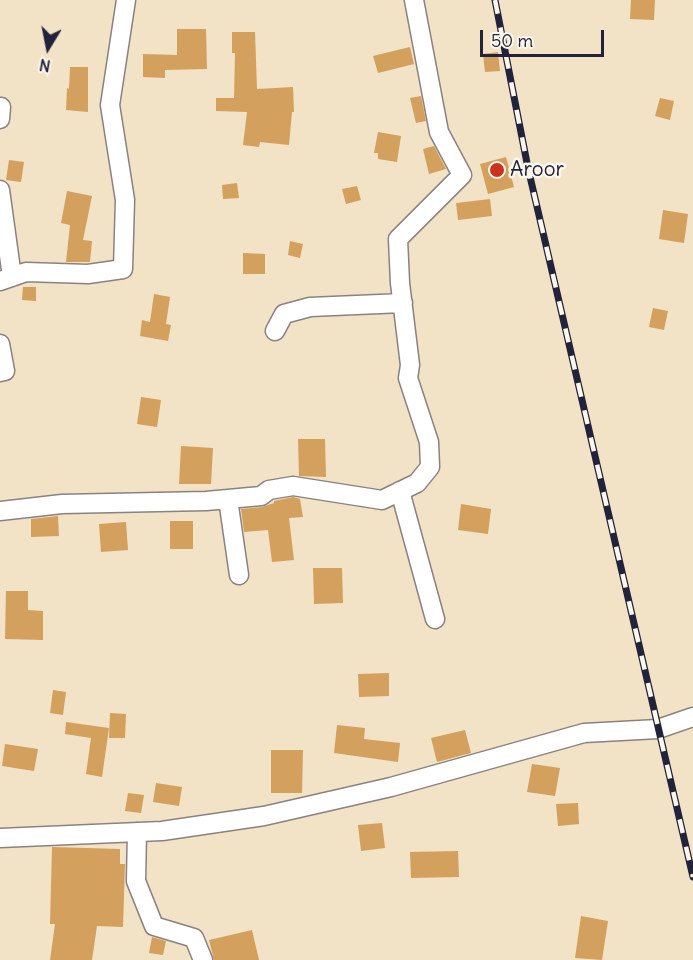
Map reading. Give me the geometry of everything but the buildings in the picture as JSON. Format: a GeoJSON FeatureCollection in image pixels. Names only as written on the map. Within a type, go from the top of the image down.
{"type":"FeatureCollection","features":[{"type":"Feature","properties":{"kind":"street"},"geometry":{"type":"LineString","coordinates":[[0,190],[6,279],[26,272],[88,274],[123,269],[125,200],[110,105],[126,0]]}},
{"type":"Feature","properties":{"kind":"street"},"geometry":{"type":"LineString","coordinates":[[0,511],[62,504],[206,501],[261,495],[269,490],[293,486],[382,500],[417,483],[430,467],[429,442],[408,378],[410,365],[398,238],[462,176],[439,132],[414,0]]}},
{"type":"Feature","properties":{"kind":"street"},"geometry":{"type":"LineString","coordinates":[[275,331],[284,314],[310,308],[403,303]]}},
{"type":"Feature","properties":{"kind":"street"},"geometry":{"type":"LineString","coordinates":[[0,344],[5,371],[0,372]]}},
{"type":"Feature","properties":{"kind":"street"},"geometry":{"type":"LineString","coordinates":[[400,491],[435,619]]}},
{"type":"Feature","properties":{"kind":"street"},"geometry":{"type":"LineString","coordinates":[[228,499],[239,575]]}},
{"type":"Feature","properties":{"kind":"street"},"geometry":{"type":"LineString","coordinates":[[0,838],[162,831],[264,816],[391,787],[584,733],[658,729],[693,717]]}},
{"type":"Feature","properties":{"kind":"street"},"geometry":{"type":"LineString","coordinates":[[137,832],[136,881],[154,927],[194,938],[203,960]]}},
{"type":"Feature","properties":{"kind":"railway"},"geometry":{"type":"LineString","coordinates":[[495,0],[528,168],[693,877]]}},
{"type":"Feature","properties":{"kind":"place","name":"Aroor"},"geometry":{"type":"Point","coordinates":[497,170]}}]}
